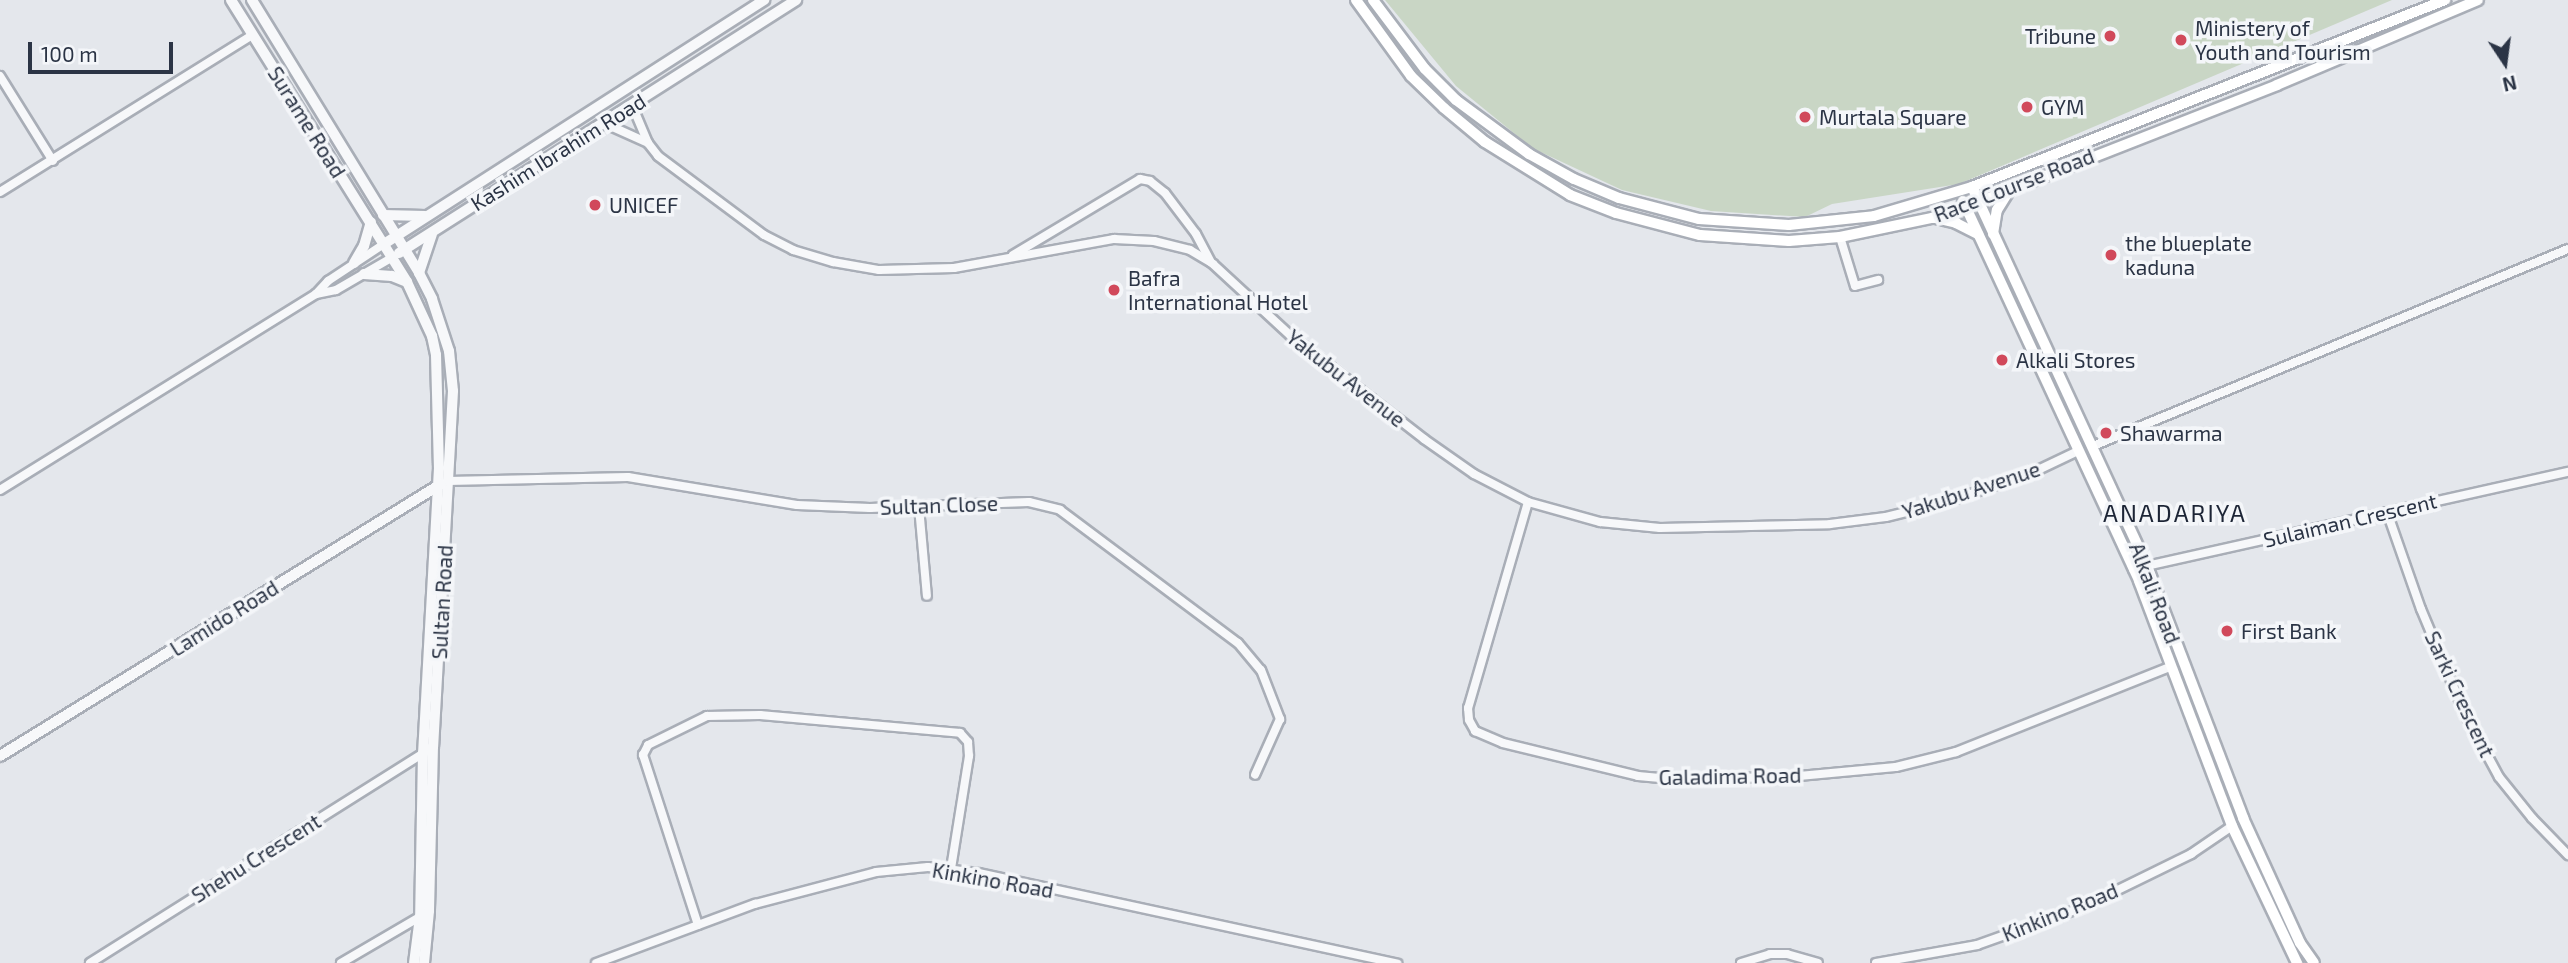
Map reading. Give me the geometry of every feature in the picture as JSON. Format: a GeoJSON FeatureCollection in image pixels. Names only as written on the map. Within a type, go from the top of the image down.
{"type":"FeatureCollection","features":[{"type":"Feature","properties":{"kind":"main road","name":"Race Course Road"},"geometry":{"type":"LineString","coordinates":[[1356,0],[1411,76],[1444,108],[1494,149],[1570,195],[1616,214],[1700,234],[1789,241],[1840,237],[1932,218],[1966,207],[2277,85],[2478,0]]}},
{"type":"Feature","properties":{"kind":"main road","name":"Race Course Road"},"geometry":{"type":"LineString","coordinates":[[1373,0],[1425,69],[1455,100],[1529,155],[1574,180],[1619,198],[1699,219],[1789,225],[1874,216],[1959,192],[2445,0]]}},
{"type":"Feature","properties":{"kind":"main road","name":"Alkali Road"},"geometry":{"type":"LineString","coordinates":[[1972,187],[2147,566],[2243,818],[2300,943],[2314,963]]}},
{"type":"Feature","properties":{"kind":"main road"},"geometry":{"type":"LineString","coordinates":[[1993,234],[1997,210],[2010,189]]}},
{"type":"Feature","properties":{"kind":"main road","name":"Alkali Road"},"geometry":{"type":"LineString","coordinates":[[1959,192],[2133,569],[2232,826],[2298,963]]}},
{"type":"Feature","properties":{"kind":"main road"},"geometry":{"type":"LineString","coordinates":[[1932,218],[1956,223],[1978,234]]}},
{"type":"Feature","properties":{"kind":"street","name":"Surame Road"},"geometry":{"type":"LineString","coordinates":[[231,0],[393,257]]}},
{"type":"Feature","properties":{"kind":"street","name":"Surame Road"},"geometry":{"type":"LineString","coordinates":[[252,0],[404,250]]}},
{"type":"Feature","properties":{"kind":"street","name":"Kashim Ibrahim Road"},"geometry":{"type":"LineString","coordinates":[[0,490],[316,294],[328,281],[354,263],[764,0]]}},
{"type":"Feature","properties":{"kind":"street","name":"Kashim Ibrahim Road"},"geometry":{"type":"LineString","coordinates":[[316,294],[336,290],[393,257],[606,124],[789,2]]}},
{"type":"Feature","properties":{"kind":"street"},"geometry":{"type":"LineString","coordinates":[[0,192],[252,35]]}},
{"type":"Feature","properties":{"kind":"street"},"geometry":{"type":"LineString","coordinates":[[0,76],[53,161]]}},
{"type":"Feature","properties":{"kind":"street","name":"Yakubu Avenue"},"geometry":{"type":"LineString","coordinates":[[632,105],[648,144],[658,156],[764,235],[820,258],[878,270],[918,270],[954,268],[1115,239],[1154,241],[1190,250],[1213,264],[1290,335],[1424,439],[1474,474],[1528,502],[1600,522],[1660,528],[1830,524],[1886,517],[1947,502],[2034,472],[2078,451]]}},
{"type":"Feature","properties":{"kind":"street","name":"Yakubu Avenue"},"geometry":{"type":"LineString","coordinates":[[606,124],[648,144]]}},
{"type":"Feature","properties":{"kind":"street"},"geometry":{"type":"LineString","coordinates":[[1010,256],[1140,179],[1150,181],[1165,193],[1196,234],[1213,264]]}},
{"type":"Feature","properties":{"kind":"street"},"geometry":{"type":"LineString","coordinates":[[383,215],[405,218],[429,216]]}},
{"type":"Feature","properties":{"kind":"street"},"geometry":{"type":"LineString","coordinates":[[354,263],[365,246],[370,222]]}},
{"type":"Feature","properties":{"kind":"street"},"geometry":{"type":"LineString","coordinates":[[419,273],[422,256],[433,232]]}},
{"type":"Feature","properties":{"kind":"street"},"geometry":{"type":"LineString","coordinates":[[1840,237],[1855,286],[1878,281]]}},
{"type":"Feature","properties":{"kind":"street"},"geometry":{"type":"LineString","coordinates":[[2092,446],[2568,249]]}},
{"type":"Feature","properties":{"kind":"street","name":"Sultan Road"},"geometry":{"type":"LineString","coordinates":[[404,250],[432,299],[449,351],[453,391],[443,483],[423,753],[424,963]]}},
{"type":"Feature","properties":{"kind":"street","name":"Sultan Road"},"geometry":{"type":"LineString","coordinates":[[393,257],[432,336],[436,355],[443,483],[424,914],[414,963]]}},
{"type":"Feature","properties":{"kind":"street"},"geometry":{"type":"LineString","coordinates":[[364,274],[392,276],[407,282]]}},
{"type":"Feature","properties":{"kind":"street","name":"Sulaiman Crescent"},"geometry":{"type":"LineString","coordinates":[[2133,569],[2568,472]]}},
{"type":"Feature","properties":{"kind":"street","name":"Sultan Close"},"geometry":{"type":"LineString","coordinates":[[443,483],[628,477],[797,505],[919,507],[1029,502],[1060,510],[1238,643],[1261,670],[1280,715],[1255,775]]}},
{"type":"Feature","properties":{"kind":"street","name":"Lamido Road"},"geometry":{"type":"LineString","coordinates":[[0,756],[443,483]]}},
{"type":"Feature","properties":{"kind":"street","name":"Galadima Road"},"geometry":{"type":"LineString","coordinates":[[1528,502],[1468,708],[1469,720],[1475,731],[1503,743],[1638,776],[1682,780],[1800,776],[1896,767],[1956,752],[2170,667]]}},
{"type":"Feature","properties":{"kind":"street"},"geometry":{"type":"LineString","coordinates":[[919,507],[927,596]]}},
{"type":"Feature","properties":{"kind":"street","name":"Sarki Crescent"},"geometry":{"type":"LineString","coordinates":[[2387,512],[2421,609],[2464,712],[2499,777],[2568,855]]}},
{"type":"Feature","properties":{"kind":"street"},"geometry":{"type":"LineString","coordinates":[[698,925],[643,755],[648,745],[707,716],[760,715],[960,733],[968,742],[969,757],[951,868]]}},
{"type":"Feature","properties":{"kind":"street","name":"Shehu Crescent"},"geometry":{"type":"LineString","coordinates":[[90,963],[423,753]]}},
{"type":"Feature","properties":{"kind":"street","name":"Kinkino Road"},"geometry":{"type":"LineString","coordinates":[[1875,963],[1977,945],[2081,908],[2191,854],[2232,826]]}},
{"type":"Feature","properties":{"kind":"street","name":"Kinkino Road"},"geometry":{"type":"LineString","coordinates":[[596,963],[755,904],[876,872],[928,867],[951,868],[1396,963]]}},
{"type":"Feature","properties":{"kind":"street"},"geometry":{"type":"LineString","coordinates":[[341,963],[424,914]]}},
{"type":"Feature","properties":{"kind":"street"},"geometry":{"type":"LineString","coordinates":[[1741,963],[1770,954],[1787,954],[1818,963]]}},
{"type":"Feature","properties":{"kind":"green space","name":"Murtala Square"},"geometry":{"type":"Polygon","coordinates":[[[1385,0],[2392,0],[1959,184],[1832,204],[1805,217],[1711,211],[1622,190],[1532,148],[1456,86],[1385,0]]]}},
{"type":"Feature","properties":{"kind":"place","name":"Tribune"},"geometry":{"type":"Point","coordinates":[2110,36]}},
{"type":"Feature","properties":{"kind":"place","name":"Ministery of Youth and Tourism"},"geometry":{"type":"Point","coordinates":[2181,40]}},
{"type":"Feature","properties":{"kind":"place","name":"GYM"},"geometry":{"type":"Point","coordinates":[2027,107]}},
{"type":"Feature","properties":{"kind":"place","name":"Murtala Square"},"geometry":{"type":"Point","coordinates":[1805,117]}},
{"type":"Feature","properties":{"kind":"place","name":"UNICEF"},"geometry":{"type":"Point","coordinates":[595,205]}},
{"type":"Feature","properties":{"kind":"place","name":"the blueplate kaduna"},"geometry":{"type":"Point","coordinates":[2111,255]}},
{"type":"Feature","properties":{"kind":"place","name":"Bafra International Hotel"},"geometry":{"type":"Point","coordinates":[1114,290]}},
{"type":"Feature","properties":{"kind":"place","name":"Alkali Stores"},"geometry":{"type":"Point","coordinates":[2002,360]}},
{"type":"Feature","properties":{"kind":"place","name":"Shawarma"},"geometry":{"type":"Point","coordinates":[2106,433]}},
{"type":"Feature","properties":{"kind":"place","name":"First Bank"},"geometry":{"type":"Point","coordinates":[2227,631]}},
{"type":"Feature","properties":{"kind":"district","name":"ANADARIYA"},"geometry":{"type":"Point","coordinates":[2175,513]}}]}
